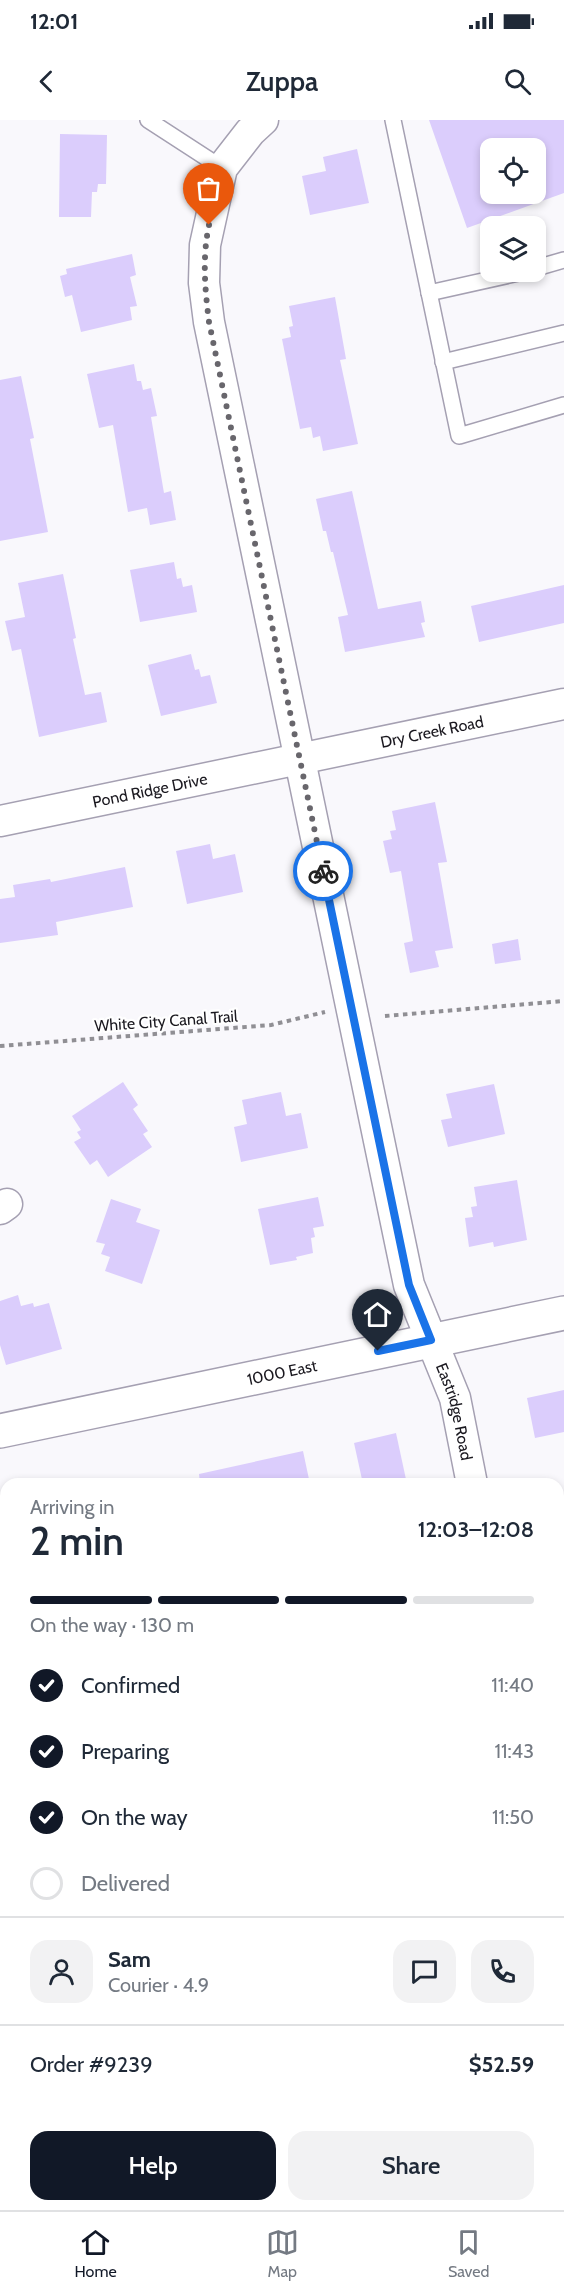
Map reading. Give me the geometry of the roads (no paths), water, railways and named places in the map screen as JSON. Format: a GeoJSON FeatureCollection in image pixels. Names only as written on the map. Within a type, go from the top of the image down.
{"type":"FeatureCollection","features":[{"type":"Feature","properties":{"kind":"street"},"geometry":{"type":"LineString","coordinates":[[222,168],[250,132],[263,120]]}},
{"type":"Feature","properties":{"kind":"street","name":"Eastridge Road"},"geometry":{"type":"LineString","coordinates":[[222,168],[205,244],[204,283],[209,322],[409,1285],[455,1398],[471,1478]]}},
{"type":"Feature","properties":{"kind":"street","name":"Dry Creek Road"},"geometry":{"type":"LineString","coordinates":[[300,759],[564,704]]}},
{"type":"Feature","properties":{"kind":"street","name":"Pond Ridge Drive"},"geometry":{"type":"LineString","coordinates":[[0,821],[300,759]]}},
{"type":"Feature","properties":{"kind":"street","name":"1000 East"},"geometry":{"type":"LineString","coordinates":[[0,1431],[564,1313]]}},
{"type":"Feature","properties":{"kind":"lane"},"geometry":{"type":"LineString","coordinates":[[148,120],[222,168]]}},
{"type":"Feature","properties":{"kind":"lane"},"geometry":{"type":"LineString","coordinates":[[393,120],[459,436],[564,405]]}},
{"type":"Feature","properties":{"kind":"lane"},"geometry":{"type":"LineString","coordinates":[[546,265],[564,260]]}},
{"type":"Feature","properties":{"kind":"lane"},"geometry":{"type":"LineString","coordinates":[[429,293],[480,282]]}},
{"type":"Feature","properties":{"kind":"lane"},"geometry":{"type":"LineString","coordinates":[[443,362],[564,333]]}}]}
